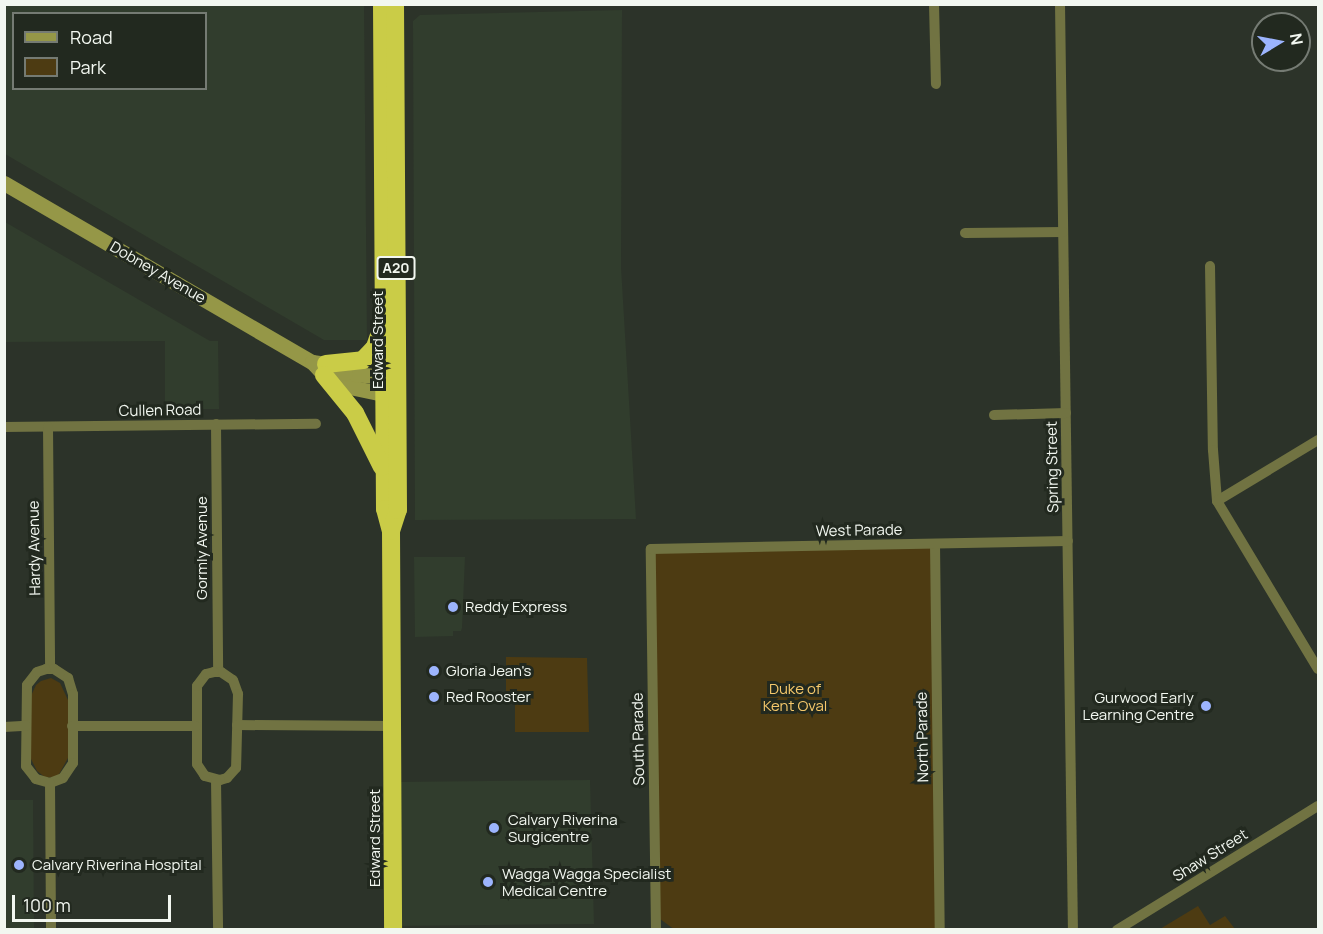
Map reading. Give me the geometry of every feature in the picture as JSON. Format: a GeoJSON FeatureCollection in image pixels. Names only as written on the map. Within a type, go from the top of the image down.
{"type":"FeatureCollection","features":[{"type":"Feature","properties":{"kind":"highway","name":"Edward Street"},"geometry":{"type":"LineString","coordinates":[[382,4],[383,321],[398,510],[392,531],[393,930]]}},
{"type":"Feature","properties":{"kind":"highway","name":"Edward Street"},"geometry":{"type":"LineString","coordinates":[[392,531],[385,509],[385,474],[395,4]]}},
{"type":"Feature","properties":{"kind":"highway"},"geometry":{"type":"LineString","coordinates":[[321,367],[363,360],[375,347],[383,321]]}},
{"type":"Feature","properties":{"kind":"highway"},"geometry":{"type":"LineString","coordinates":[[321,367],[355,413],[369,437],[385,474]]}},
{"type":"Feature","properties":{"kind":"street"},"geometry":{"type":"LineString","coordinates":[[934,4],[936,84]]}},
{"type":"Feature","properties":{"kind":"street","name":"Spring Street"},"geometry":{"type":"LineString","coordinates":[[1060,4],[1073,930]]}},
{"type":"Feature","properties":{"kind":"street","name":"Dobney Avenue"},"geometry":{"type":"LineString","coordinates":[[4,183],[321,367],[340,385],[388,386]]}},
{"type":"Feature","properties":{"kind":"street"},"geometry":{"type":"LineString","coordinates":[[965,233],[1063,232]]}},
{"type":"Feature","properties":{"kind":"street"},"geometry":{"type":"LineString","coordinates":[[1210,266],[1213,453],[1218,501],[1318,669]]}},
{"type":"Feature","properties":{"kind":"street"},"geometry":{"type":"LineString","coordinates":[[994,415],[1065,413]]}},
{"type":"Feature","properties":{"kind":"street","name":"Gormly Avenue"},"geometry":{"type":"LineString","coordinates":[[216,424],[218,672]]}},
{"type":"Feature","properties":{"kind":"street","name":"Cullen Road"},"geometry":{"type":"LineString","coordinates":[[4,427],[316,424]]}},
{"type":"Feature","properties":{"kind":"street","name":"Hardy Avenue"},"geometry":{"type":"LineString","coordinates":[[48,427],[50,669]]}},
{"type":"Feature","properties":{"kind":"street"},"geometry":{"type":"LineString","coordinates":[[1218,501],[1318,440]]}},
{"type":"Feature","properties":{"kind":"street","name":"West Parade"},"geometry":{"type":"LineString","coordinates":[[651,549],[1068,541]]}},
{"type":"Feature","properties":{"kind":"street","name":"North Parade"},"geometry":{"type":"LineString","coordinates":[[935,544],[940,930]]}},
{"type":"Feature","properties":{"kind":"street","name":"South Parade"},"geometry":{"type":"LineString","coordinates":[[651,549],[656,930]]}},
{"type":"Feature","properties":{"kind":"street"},"geometry":{"type":"LineString","coordinates":[[50,669],[62,672],[72,686],[73,763],[63,778],[51,783],[36,779],[26,766],[27,685],[37,672],[50,669]]}},
{"type":"Feature","properties":{"kind":"street"},"geometry":{"type":"LineString","coordinates":[[218,672],[228,675],[237,686],[237,725],[236,768],[227,778],[216,780],[205,776],[197,764],[196,726],[197,686],[206,674],[218,672]]}},
{"type":"Feature","properties":{"kind":"street"},"geometry":{"type":"LineString","coordinates":[[237,725],[392,726]]}},
{"type":"Feature","properties":{"kind":"street"},"geometry":{"type":"LineString","coordinates":[[4,727],[26,726]]}},
{"type":"Feature","properties":{"kind":"street"},"geometry":{"type":"LineString","coordinates":[[72,726],[196,726]]}},
{"type":"Feature","properties":{"kind":"street"},"geometry":{"type":"LineString","coordinates":[[216,780],[218,930]]}},
{"type":"Feature","properties":{"kind":"street"},"geometry":{"type":"LineString","coordinates":[[51,783],[51,930]]}},
{"type":"Feature","properties":{"kind":"street","name":"Shaw Street"},"geometry":{"type":"LineString","coordinates":[[1117,930],[1318,806]]}},
{"type":"Feature","properties":{"kind":"shaded area"},"geometry":{"type":"Polygon","coordinates":[[[5,4],[364,5],[367,340],[324,340],[5,154],[5,4]]]}},
{"type":"Feature","properties":{"kind":"shaded area"},"geometry":{"type":"Polygon","coordinates":[[[622,10],[621,267],[636,519],[415,520],[413,21],[420,15],[622,10]]]}},
{"type":"Feature","properties":{"kind":"shaded area"},"geometry":{"type":"Polygon","coordinates":[[[5,222],[210,341],[218,341],[219,409],[165,409],[165,341],[5,342],[5,222]]]}},
{"type":"Feature","properties":{"kind":"shaded area"},"geometry":{"type":"Polygon","coordinates":[[[414,557],[465,557],[462,628],[461,631],[453,631],[453,636],[415,637],[414,557]]]}},
{"type":"Feature","properties":{"kind":"shaded area"},"geometry":{"type":"Polygon","coordinates":[[[590,780],[594,924],[395,926],[397,782],[590,780]]]}},
{"type":"Feature","properties":{"kind":"shaded area","name":"Calvary Riverina Hospital"},"geometry":{"type":"Polygon","coordinates":[[[4,800],[33,800],[34,929],[5,929],[4,800]]]}},
{"type":"Feature","properties":{"kind":"green space","name":"Duke of Kent Oval"},"geometry":{"type":"Polygon","coordinates":[[[935,544],[940,929],[675,930],[656,916],[651,549],[935,544]]]}},
{"type":"Feature","properties":{"kind":"green space"},"geometry":{"type":"Polygon","coordinates":[[[506,657],[587,658],[589,732],[515,732],[515,703],[506,702],[506,657]]]}},
{"type":"Feature","properties":{"kind":"green space"},"geometry":{"type":"Polygon","coordinates":[[[51,678],[60,683],[68,700],[68,758],[58,776],[46,778],[37,771],[30,757],[30,698],[36,685],[51,678]]]}},
{"type":"Feature","properties":{"kind":"green space"},"geometry":{"type":"Polygon","coordinates":[[[1198,906],[1210,925],[1225,916],[1235,929],[1160,929],[1198,906]]]}},
{"type":"Feature","properties":{"kind":"place","name":"Reddy Express"},"geometry":{"type":"Point","coordinates":[453,607]}},
{"type":"Feature","properties":{"kind":"place","name":"Gloria Jean's"},"geometry":{"type":"Point","coordinates":[434,671]}},
{"type":"Feature","properties":{"kind":"place","name":"Red Rooster"},"geometry":{"type":"Point","coordinates":[434,697]}},
{"type":"Feature","properties":{"kind":"place","name":"Gurwood Early Learning Centre"},"geometry":{"type":"Point","coordinates":[1206,706]}},
{"type":"Feature","properties":{"kind":"place","name":"Calvary Riverina Surgicentre"},"geometry":{"type":"Point","coordinates":[494,828]}},
{"type":"Feature","properties":{"kind":"place","name":"Calvary Riverina Hospital"},"geometry":{"type":"Point","coordinates":[19,865]}},
{"type":"Feature","properties":{"kind":"place","name":"Wagga Wagga Specialist Medical Centre"},"geometry":{"type":"Point","coordinates":[488,882]}}]}
